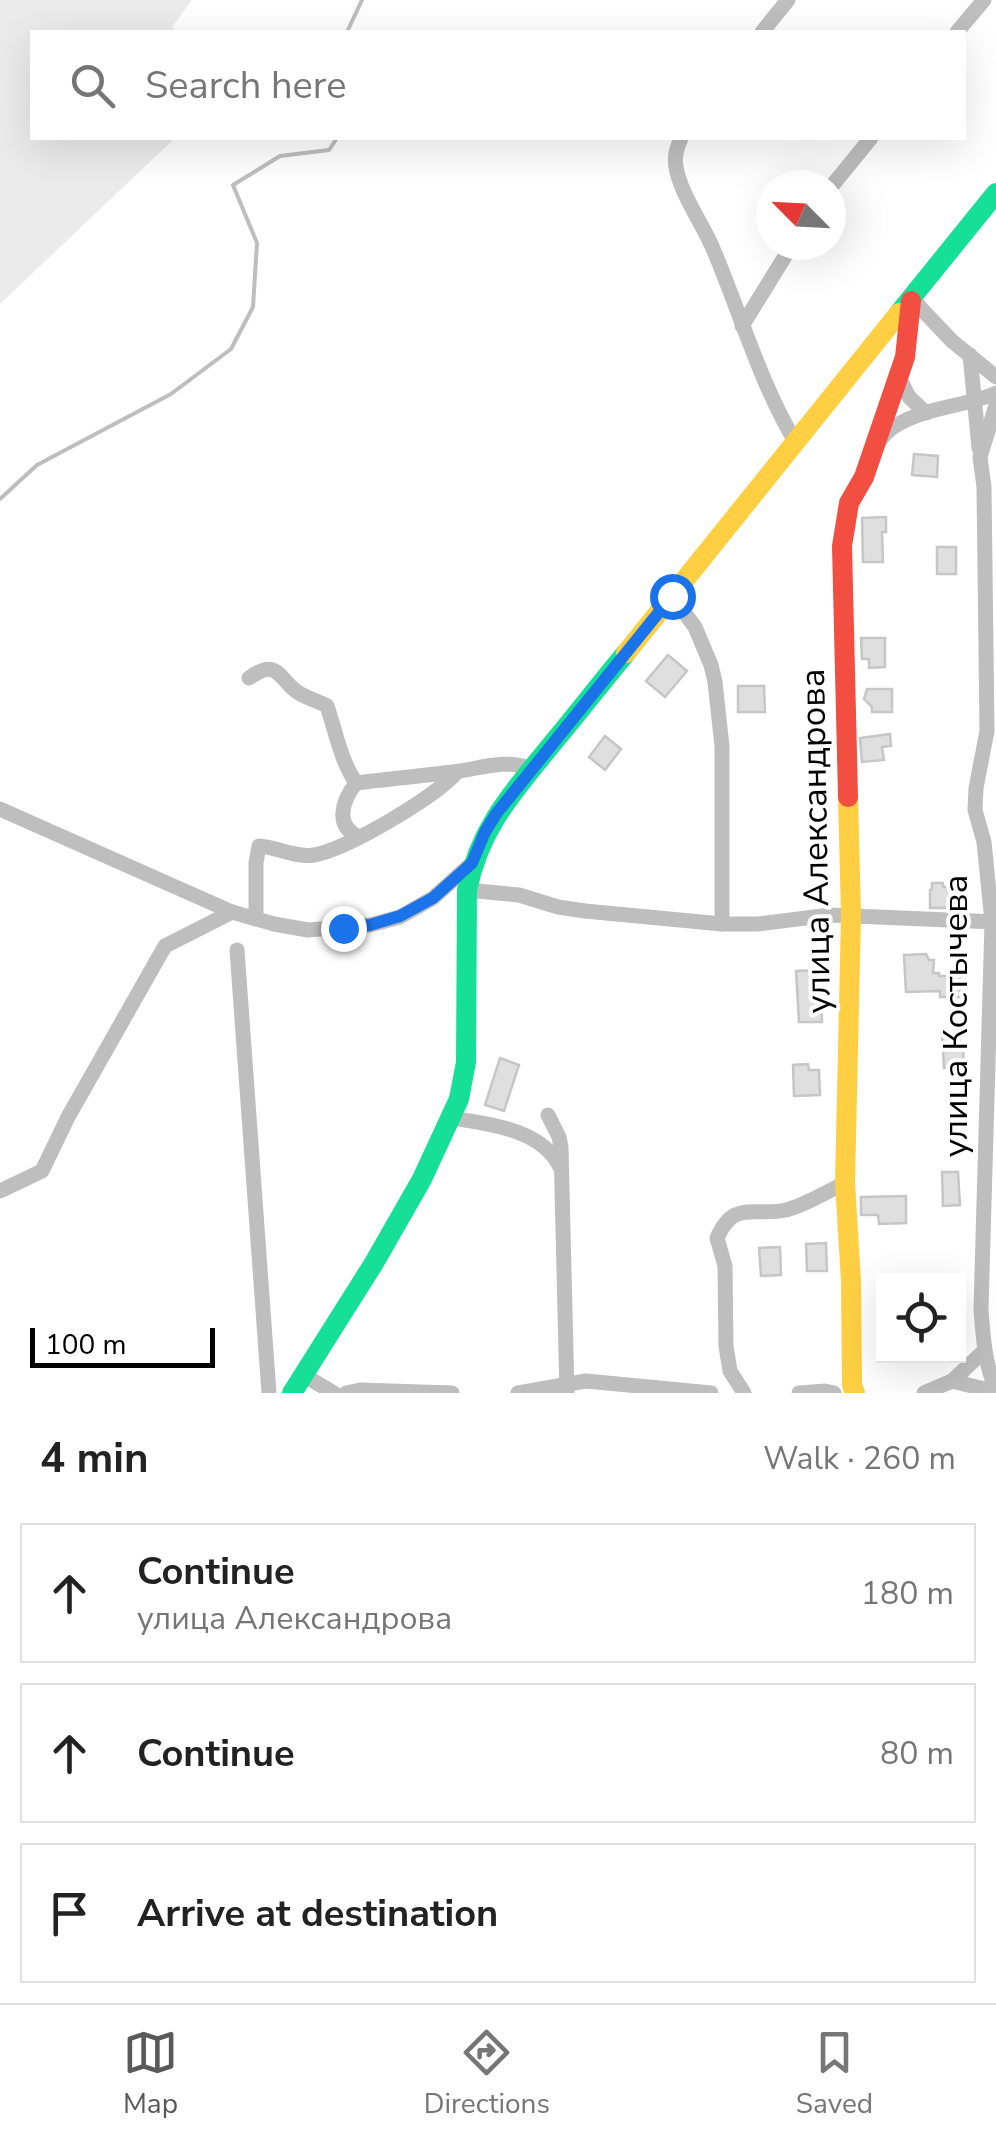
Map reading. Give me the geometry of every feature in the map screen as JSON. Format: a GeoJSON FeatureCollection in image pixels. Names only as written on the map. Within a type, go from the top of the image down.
{"type":"FeatureCollection","features":[{"type":"Feature","properties":{"kind":"street"},"geometry":{"type":"LineString","coordinates":[[764,30],[788,0]]}},
{"type":"Feature","properties":{"kind":"street"},"geometry":{"type":"LineString","coordinates":[[959,30],[984,0]]}},
{"type":"Feature","properties":{"kind":"street"},"geometry":{"type":"LineString","coordinates":[[680,140],[675,166],[714,250],[778,410],[796,442]]}},
{"type":"Feature","properties":{"kind":"street"},"geometry":{"type":"LineString","coordinates":[[845,170],[869,140]]}},
{"type":"Feature","properties":{"kind":"street"},"geometry":{"type":"LineString","coordinates":[[292,1393],[366,1277],[422,1179],[463,1085],[467,890],[472,863],[485,832],[532,768],[996,194]]}},
{"type":"Feature","properties":{"kind":"street"},"geometry":{"type":"LineString","coordinates":[[742,326],[783,260]]}},
{"type":"Feature","properties":{"kind":"street"},"geometry":{"type":"LineString","coordinates":[[912,299],[952,341],[996,377]]}},
{"type":"Feature","properties":{"kind":"street","name":"улица Александрова"},"geometry":{"type":"LineString","coordinates":[[854,1393],[846,1183],[851,916],[842,546],[849,503],[864,477],[905,357],[912,299]]}},
{"type":"Feature","properties":{"kind":"street"},"geometry":{"type":"LineString","coordinates":[[970,355],[980,457]]}},
{"type":"Feature","properties":{"kind":"street"},"geometry":{"type":"LineString","coordinates":[[899,377],[909,398],[926,413]]}},
{"type":"Feature","properties":{"kind":"street"},"geometry":{"type":"LineString","coordinates":[[877,443],[894,426],[996,393]]}},
{"type":"Feature","properties":{"kind":"street","name":"улица Костычева"},"geometry":{"type":"LineString","coordinates":[[996,405],[980,457],[984,487],[987,731],[975,810],[984,842],[994,922],[981,1309],[984,1351],[996,1391]]}},
{"type":"Feature","properties":{"kind":"street"},"geometry":{"type":"LineString","coordinates":[[672,596],[695,627],[715,682],[722,746],[722,924]]}},
{"type":"Feature","properties":{"kind":"street"},"geometry":{"type":"LineString","coordinates":[[249,678],[271,668],[295,690],[327,706],[333,732],[356,783]]}},
{"type":"Feature","properties":{"kind":"street"},"geometry":{"type":"LineString","coordinates":[[356,783],[503,764],[532,768]]}},
{"type":"Feature","properties":{"kind":"street"},"geometry":{"type":"LineString","coordinates":[[256,919],[256,863],[260,846],[314,855],[359,838],[432,794],[457,772]]}},
{"type":"Feature","properties":{"kind":"street"},"geometry":{"type":"LineString","coordinates":[[356,783],[343,805],[342,818],[346,829],[359,838]]}},
{"type":"Feature","properties":{"kind":"street"},"geometry":{"type":"LineString","coordinates":[[0,809],[232,912],[308,930],[370,925],[400,916],[433,898],[472,863]]}},
{"type":"Feature","properties":{"kind":"street"},"geometry":{"type":"LineString","coordinates":[[467,890],[519,895],[584,912],[722,924],[818,916],[994,922]]}},
{"type":"Feature","properties":{"kind":"street"},"geometry":{"type":"LineString","coordinates":[[0,1191],[42,1171],[164,946],[232,912]]}},
{"type":"Feature","properties":{"kind":"street"},"geometry":{"type":"LineString","coordinates":[[237,950],[269,1393]]}},
{"type":"Feature","properties":{"kind":"street"},"geometry":{"type":"LineString","coordinates":[[548,1115],[559,1136],[567,1388]]}},
{"type":"Feature","properties":{"kind":"street"},"geometry":{"type":"LineString","coordinates":[[451,1118],[521,1134],[543,1144],[555,1155],[561,1169]]}},
{"type":"Feature","properties":{"kind":"street"},"geometry":{"type":"LineString","coordinates":[[744,1393],[730,1371],[726,1346],[726,1266],[717,1238],[723,1225],[732,1216],[748,1210],[789,1209],[846,1183]]}},
{"type":"Feature","properties":{"kind":"street"},"geometry":{"type":"LineString","coordinates":[[924,1393],[952,1381],[984,1351]]}},
{"type":"Feature","properties":{"kind":"street"},"geometry":{"type":"LineString","coordinates":[[307,1371],[310,1379],[334,1393]]}},
{"type":"Feature","properties":{"kind":"street"},"geometry":{"type":"LineString","coordinates":[[952,1381],[996,1391]]}},
{"type":"Feature","properties":{"kind":"street"},"geometry":{"type":"LineString","coordinates":[[518,1393],[610,1382],[711,1393]]}},
{"type":"Feature","properties":{"kind":"street"},"geometry":{"type":"LineString","coordinates":[[346,1393],[452,1393]]}},
{"type":"Feature","properties":{"kind":"street"},"geometry":{"type":"LineString","coordinates":[[799,1393],[834,1393]]}},
{"type":"Feature","properties":{"kind":"shaded area"},"geometry":{"type":"Polygon","coordinates":[[[0,0],[192,0],[172,27],[175,30],[30,30],[30,140],[173,140],[0,304],[0,0]]]}},
{"type":"Feature","properties":{"kind":"building"},"geometry":{"type":"Polygon","coordinates":[[[914,454],[938,456],[937,477],[912,475],[914,454]]]}},
{"type":"Feature","properties":{"kind":"building"},"geometry":{"type":"Polygon","coordinates":[[[886,517],[883,562],[863,562],[862,518],[886,517]]]}},
{"type":"Feature","properties":{"kind":"building"},"geometry":{"type":"Polygon","coordinates":[[[937,547],[956,547],[956,574],[937,574],[937,547]]]}},
{"type":"Feature","properties":{"kind":"building"},"geometry":{"type":"Polygon","coordinates":[[[861,638],[885,638],[885,667],[869,668],[869,659],[862,659],[861,638]]]}},
{"type":"Feature","properties":{"kind":"building"},"geometry":{"type":"Polygon","coordinates":[[[668,655],[687,671],[665,697],[646,681],[668,655]]]}},
{"type":"Feature","properties":{"kind":"building"},"geometry":{"type":"Polygon","coordinates":[[[738,686],[764,686],[765,712],[738,712],[738,686]]]}},
{"type":"Feature","properties":{"kind":"building"},"geometry":{"type":"Polygon","coordinates":[[[867,689],[892,689],[892,712],[872,712],[864,699],[867,689]]]}},
{"type":"Feature","properties":{"kind":"building"},"geometry":{"type":"Polygon","coordinates":[[[890,734],[891,746],[882,747],[884,760],[862,762],[860,738],[890,734]]]}},
{"type":"Feature","properties":{"kind":"building"},"geometry":{"type":"Polygon","coordinates":[[[605,736],[621,749],[605,770],[589,757],[605,736]]]}},
{"type":"Feature","properties":{"kind":"building"},"geometry":{"type":"Polygon","coordinates":[[[932,883],[957,887],[957,908],[930,908],[932,883]]]}},
{"type":"Feature","properties":{"kind":"building"},"geometry":{"type":"Polygon","coordinates":[[[926,954],[934,960],[933,973],[960,976],[960,997],[940,997],[940,991],[906,992],[904,955],[926,954]]]}},
{"type":"Feature","properties":{"kind":"building"},"geometry":{"type":"Polygon","coordinates":[[[820,970],[822,1022],[799,1022],[796,971],[820,970]]]}},
{"type":"Feature","properties":{"kind":"building"},"geometry":{"type":"Polygon","coordinates":[[[960,1033],[964,1067],[944,1068],[942,1034],[960,1033]]]}},
{"type":"Feature","properties":{"kind":"building"},"geometry":{"type":"Polygon","coordinates":[[[500,1058],[519,1065],[504,1111],[485,1105],[500,1058]]]}},
{"type":"Feature","properties":{"kind":"building"},"geometry":{"type":"Polygon","coordinates":[[[808,1064],[809,1070],[819,1070],[820,1095],[794,1096],[793,1065],[808,1064]]]}},
{"type":"Feature","properties":{"kind":"building"},"geometry":{"type":"Polygon","coordinates":[[[942,1172],[958,1172],[960,1205],[943,1206],[942,1172]]]}},
{"type":"Feature","properties":{"kind":"building"},"geometry":{"type":"Polygon","coordinates":[[[906,1196],[906,1223],[879,1224],[878,1215],[861,1215],[861,1197],[906,1196]]]}},
{"type":"Feature","properties":{"kind":"building"},"geometry":{"type":"Polygon","coordinates":[[[826,1243],[827,1271],[807,1271],[806,1244],[826,1243]]]}},
{"type":"Feature","properties":{"kind":"building"},"geometry":{"type":"Polygon","coordinates":[[[780,1247],[781,1275],[761,1276],[759,1248],[780,1247]]]}},
{"type":"Feature","properties":{"kind":"waterway"},"geometry":{"type":"LineString","coordinates":[[348,30],[362,0]]}},
{"type":"Feature","properties":{"kind":"waterway"},"geometry":{"type":"LineString","coordinates":[[0,499],[37,465],[171,394],[231,349],[253,307],[257,243],[233,185],[280,156],[329,150],[336,140]]}},
{"type":"Feature","properties":{"kind":"traffic: fast"},"geometry":{"type":"LineString","coordinates":[[899,313],[996,193]]}},
{"type":"Feature","properties":{"kind":"traffic: fast"},"geometry":{"type":"LineString","coordinates":[[292,1393],[422,1179],[459,1099],[466,1062],[467,890],[480,847],[511,795],[626,653]]}},
{"type":"Feature","properties":{"kind":"traffic: slow"},"geometry":{"type":"LineString","coordinates":[[626,653],[899,313]]}},
{"type":"Feature","properties":{"kind":"traffic: slow"},"geometry":{"type":"LineString","coordinates":[[848,797],[851,916],[845,1183],[855,1393]]}},
{"type":"Feature","properties":{"kind":"traffic: jam"},"geometry":{"type":"LineString","coordinates":[[848,797],[842,546],[849,503],[864,477],[905,357],[911,301]]}},
{"type":"Feature","properties":{"kind":"route"},"geometry":{"type":"LineString","coordinates":[[343,928],[400,916],[433,898],[472,863],[496,814],[672,596]]}}]}
